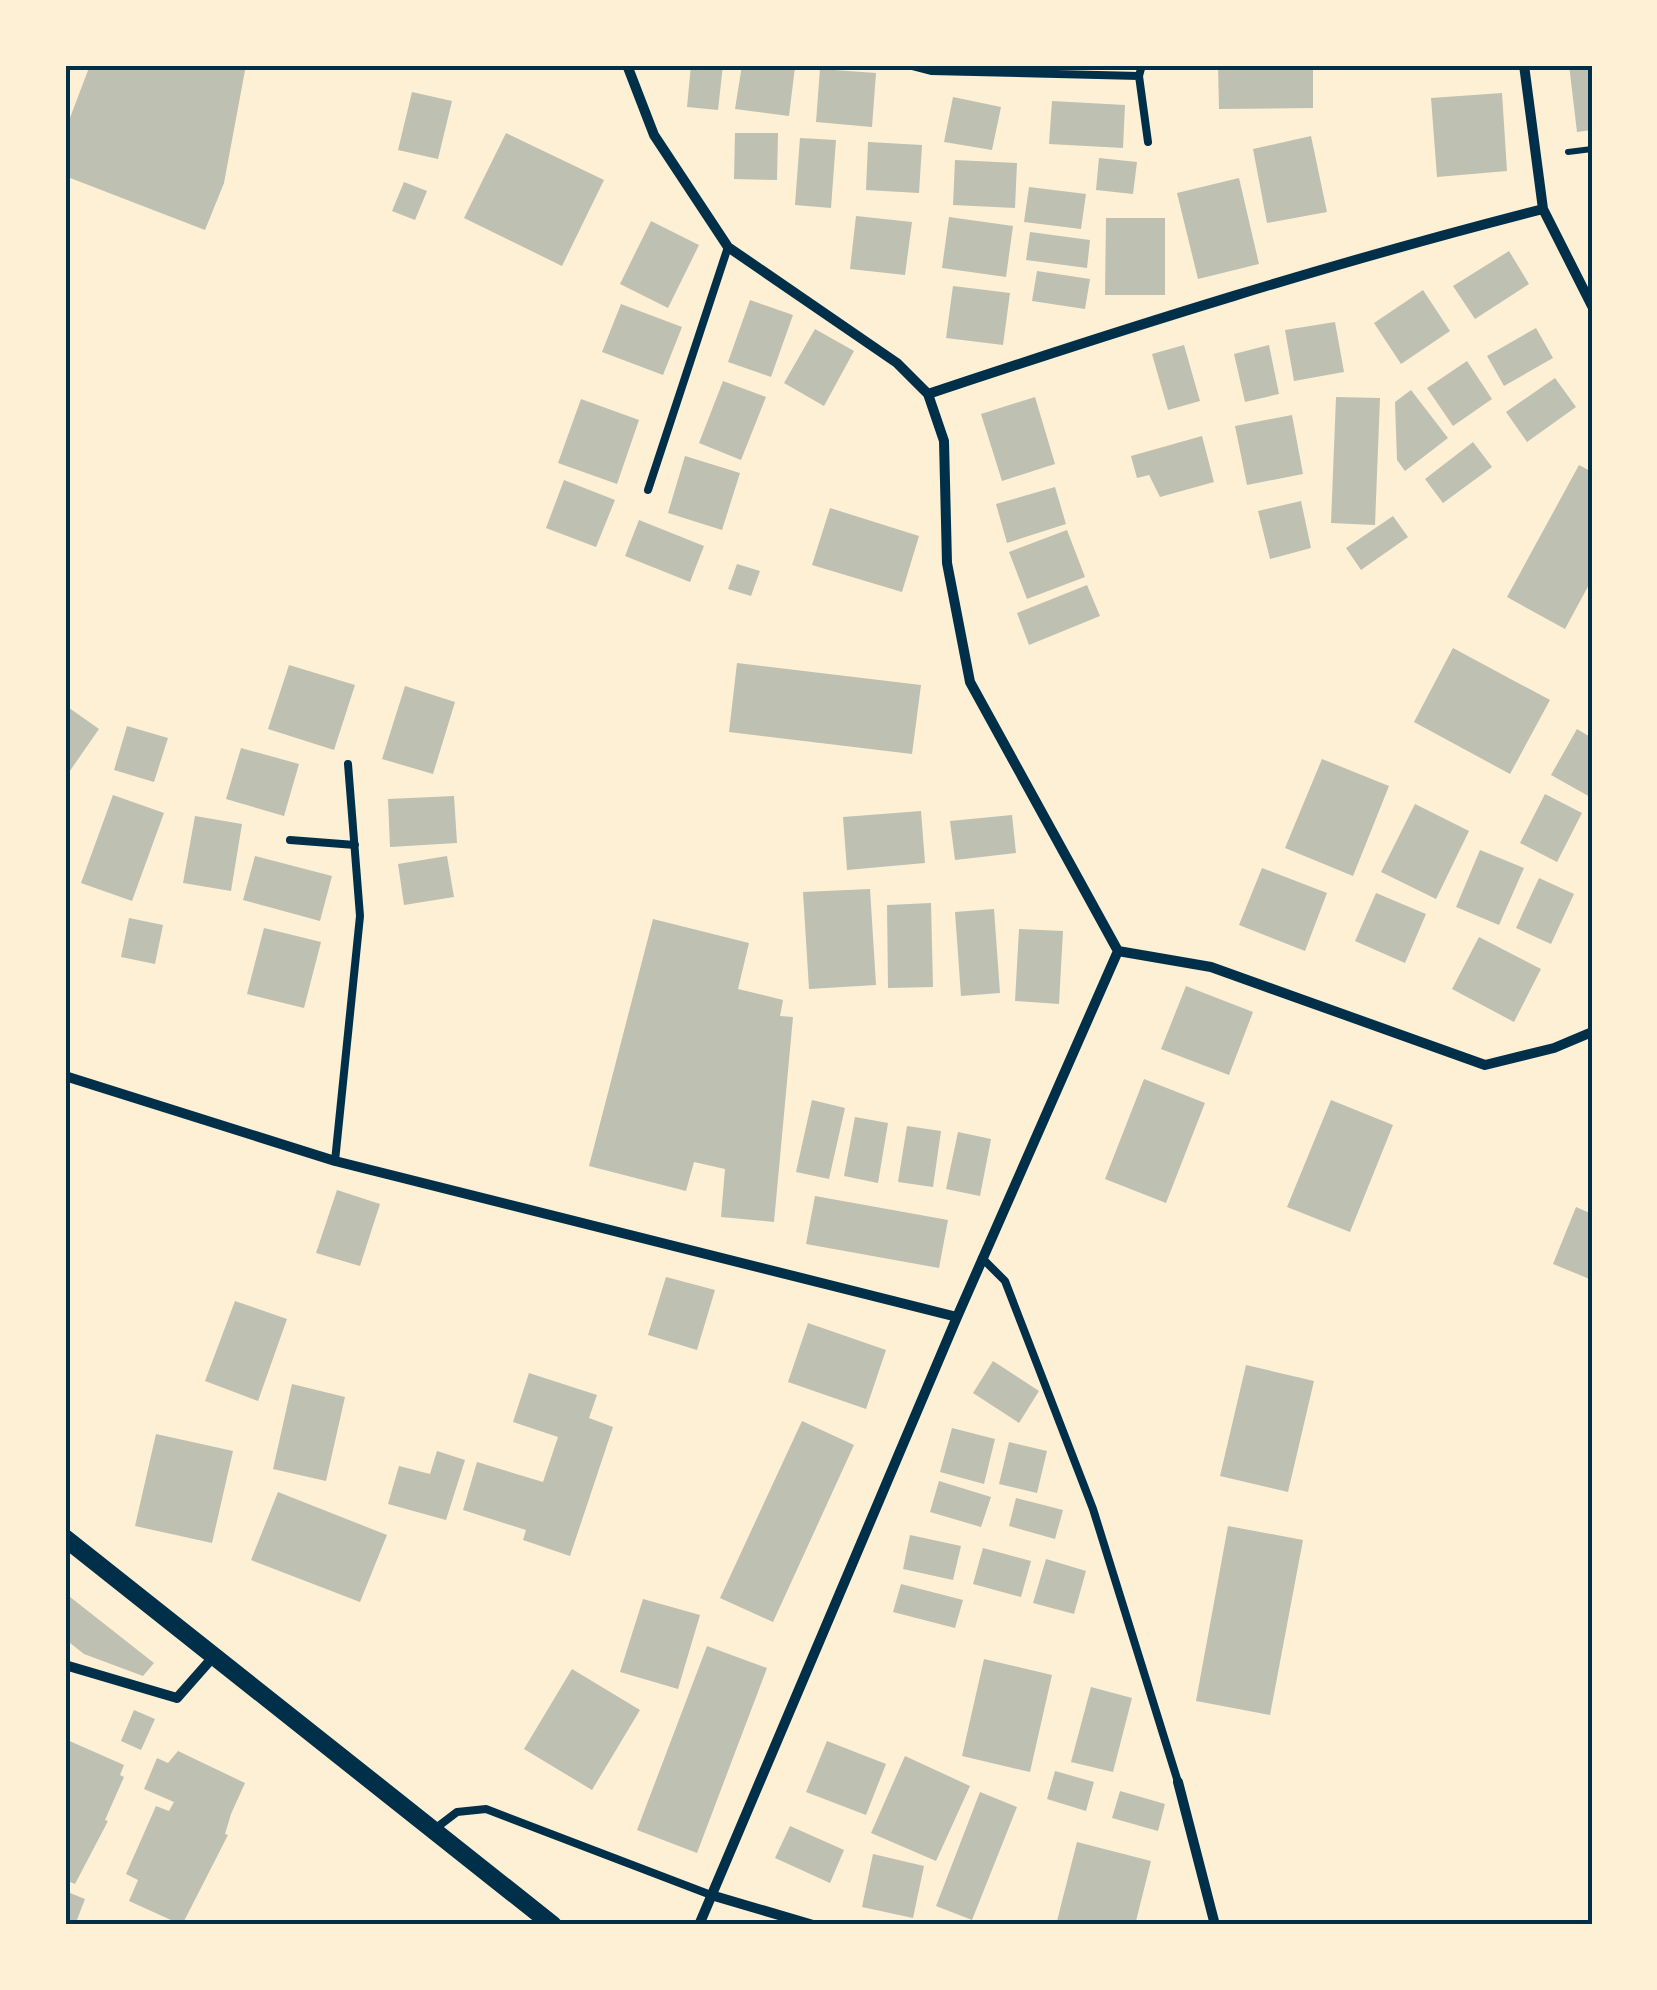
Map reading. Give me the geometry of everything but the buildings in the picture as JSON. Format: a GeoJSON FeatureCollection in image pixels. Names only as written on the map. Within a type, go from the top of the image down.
{"type":"FeatureCollection","features":[{"type":"Feature","properties":{"kind":"street"},"geometry":{"type":"LineString","coordinates":[[627,65],[654,135],[728,247],[897,363],[928,394],[944,441],[947,563],[970,682],[1118,951]]}},
{"type":"Feature","properties":{"kind":"street"},"geometry":{"type":"LineString","coordinates":[[1524,65],[1543,209],[1592,306]]}},
{"type":"Feature","properties":{"kind":"street"},"geometry":{"type":"LineString","coordinates":[[928,394],[1182,309],[1372,253],[1543,209]]}},
{"type":"Feature","properties":{"kind":"street"},"geometry":{"type":"LineString","coordinates":[[1118,951],[1212,968],[1484,1065],[1554,1048],[1592,1032]]}},
{"type":"Feature","properties":{"kind":"street"},"geometry":{"type":"LineString","coordinates":[[698,1925],[956,1316],[1118,951]]}},
{"type":"Feature","properties":{"kind":"street"},"geometry":{"type":"LineString","coordinates":[[65,1076],[336,1161],[956,1316]]}},
{"type":"Feature","properties":{"kind":"street"},"geometry":{"type":"LineString","coordinates":[[65,1538],[436,1828],[553,1925]]}},
{"type":"Feature","properties":{"kind":"street"},"geometry":{"type":"LineString","coordinates":[[65,1665],[177,1698],[215,1655]]}},
{"type":"Feature","properties":{"kind":"street"},"geometry":{"type":"LineString","coordinates":[[1178,1782],[1216,1925]]}},
{"type":"Feature","properties":{"kind":"street"},"geometry":{"type":"LineString","coordinates":[[711,1895],[813,1925]]}},
{"type":"Feature","properties":{"kind":"lane"},"geometry":{"type":"LineString","coordinates":[[908,65],[931,71],[1139,76]]}},
{"type":"Feature","properties":{"kind":"lane"},"geometry":{"type":"LineString","coordinates":[[1142,65],[1139,76],[1148,142]]}},
{"type":"Feature","properties":{"kind":"lane"},"geometry":{"type":"LineString","coordinates":[[648,490],[728,247]]}},
{"type":"Feature","properties":{"kind":"lane"},"geometry":{"type":"LineString","coordinates":[[336,1161],[360,916],[348,764]]}},
{"type":"Feature","properties":{"kind":"lane"},"geometry":{"type":"LineString","coordinates":[[290,840],[355,844]]}},
{"type":"Feature","properties":{"kind":"lane"},"geometry":{"type":"LineString","coordinates":[[982,1258],[1005,1281],[1093,1509],[1178,1782]]}},
{"type":"Feature","properties":{"kind":"lane"},"geometry":{"type":"LineString","coordinates":[[436,1828],[457,1812],[486,1809],[711,1895]]}}]}
